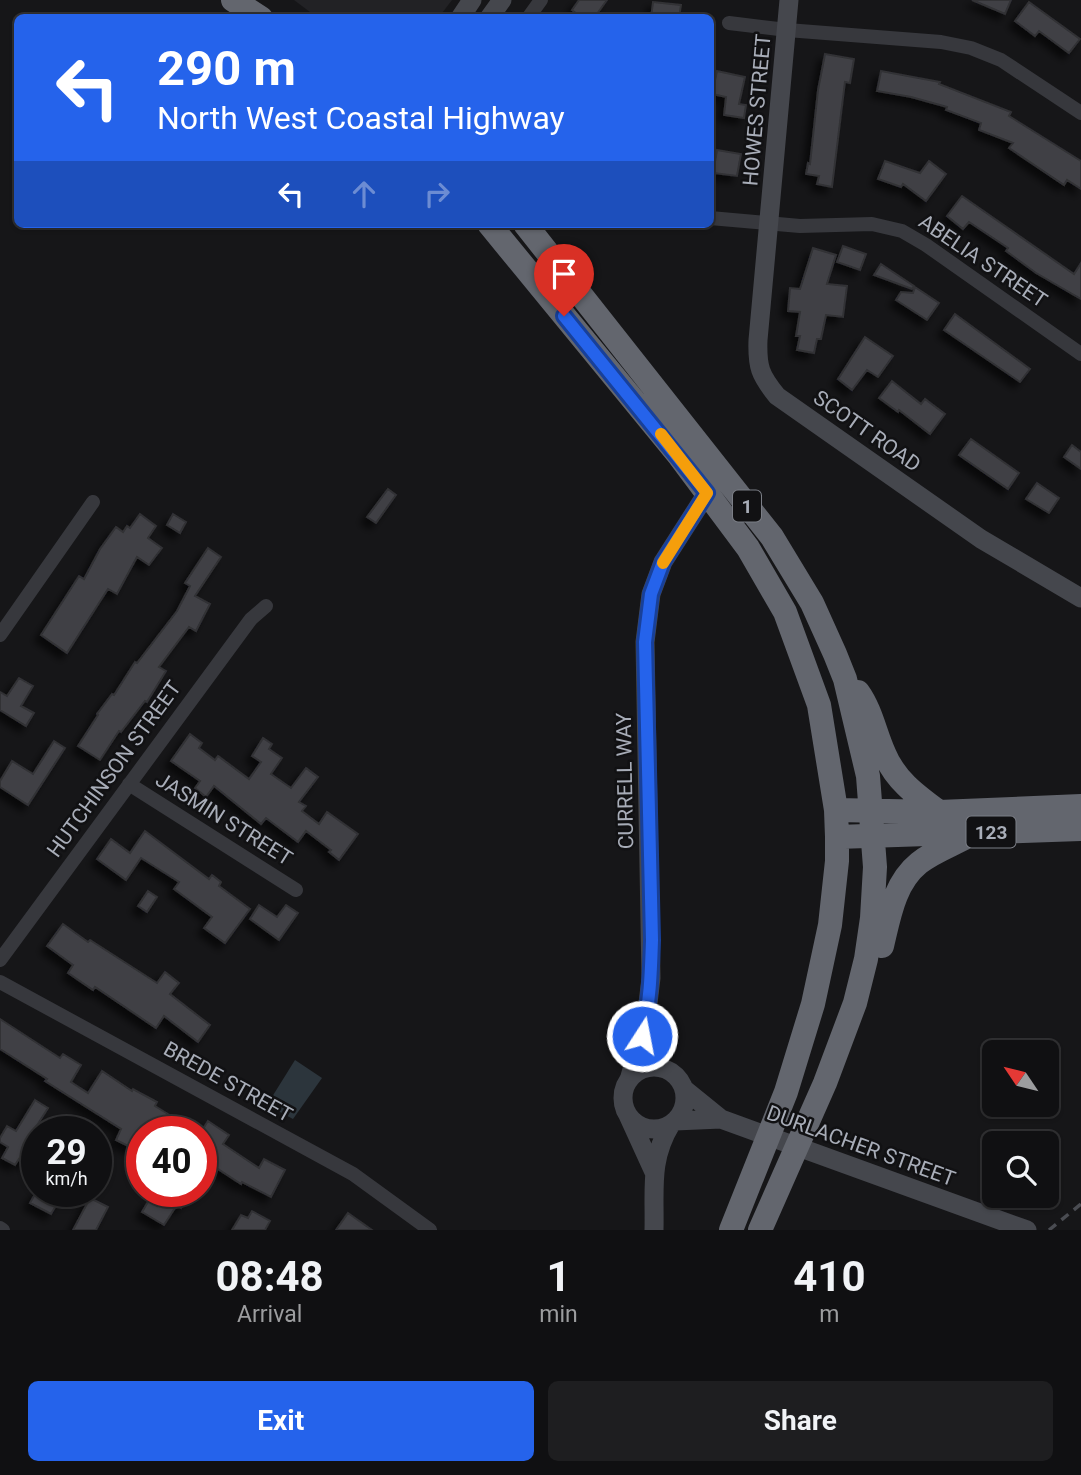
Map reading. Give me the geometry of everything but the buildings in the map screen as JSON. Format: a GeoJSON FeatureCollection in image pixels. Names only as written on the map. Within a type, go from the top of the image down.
{"type":"FeatureCollection","features":[{"type":"Feature","properties":{"kind":"highway"},"geometry":{"type":"LineString","coordinates":[[231,0],[244,14]]}},
{"type":"Feature","properties":{"kind":"highway"},"geometry":{"type":"LineString","coordinates":[[231,0],[254,14]]}},
{"type":"Feature","properties":{"kind":"highway","name":"1"},"geometry":{"type":"LineString","coordinates":[[492,228],[707,493],[748,548],[785,612],[819,705],[836,810],[837,861],[830,925],[813,1004],[786,1092],[731,1230]]}},
{"type":"Feature","properties":{"kind":"highway","name":"1"},"geometry":{"type":"LineString","coordinates":[[528,228],[772,537],[812,603],[845,679],[868,776],[875,867],[866,959],[855,1003],[825,1083],[760,1230]]}},
{"type":"Feature","properties":{"kind":"highway"},"geometry":{"type":"LineString","coordinates":[[845,679],[860,695],[884,755],[899,778],[939,811]]}},
{"type":"Feature","properties":{"kind":"highway","name":"123"},"geometry":{"type":"LineString","coordinates":[[836,810],[939,811],[1081,806]]}},
{"type":"Feature","properties":{"kind":"highway","name":"123"},"geometry":{"type":"LineString","coordinates":[[837,837],[1081,829]]}},
{"type":"Feature","properties":{"kind":"highway"},"geometry":{"type":"LineString","coordinates":[[855,1003],[879,960],[893,902],[906,877],[920,863],[975,832]]}},
{"type":"Feature","properties":{"kind":"street","name":"HOWES STREET"},"geometry":{"type":"LineString","coordinates":[[769,224],[789,0]]}},
{"type":"Feature","properties":{"kind":"street"},"geometry":{"type":"LineString","coordinates":[[729,23],[941,42],[971,48],[1002,60],[1081,113]]}},
{"type":"Feature","properties":{"kind":"street","name":"ABELIA STREET"},"geometry":{"type":"LineString","coordinates":[[714,218],[769,224],[872,224],[902,231],[1081,354]]}},
{"type":"Feature","properties":{"kind":"street","name":"SCOTT ROAD"},"geometry":{"type":"LineString","coordinates":[[769,224],[758,355],[762,377],[778,396],[981,539],[1081,598]]}},
{"type":"Feature","properties":{"kind":"street","name":"CURRELL WAY"},"geometry":{"type":"LineString","coordinates":[[629,1080],[646,1020],[651,978],[645,642],[651,594],[663,562],[707,493]]}},
{"type":"Feature","properties":{"kind":"street"},"geometry":{"type":"LineString","coordinates":[[0,635],[93,502]]}},
{"type":"Feature","properties":{"kind":"street","name":"HUTCHINSON STREET"},"geometry":{"type":"LineString","coordinates":[[0,960],[251,619],[266,606]]}},
{"type":"Feature","properties":{"kind":"street","name":"JASMIN STREET"},"geometry":{"type":"LineString","coordinates":[[129,785],[296,890]]}},
{"type":"Feature","properties":{"kind":"street","name":"BREDE STREET"},"geometry":{"type":"LineString","coordinates":[[0,982],[353,1174],[430,1230]]}},
{"type":"Feature","properties":{"kind":"street"},"geometry":{"type":"LineString","coordinates":[[654,1172],[628,1114],[624,1097],[629,1080],[642,1069],[659,1067],[675,1074],[684,1089],[684,1106],[658,1149],[654,1172],[654,1230]]}},
{"type":"Feature","properties":{"kind":"street","name":"DURLACHER STREET"},"geometry":{"type":"LineString","coordinates":[[684,1089],[720,1119],[1027,1230]]}},
{"type":"Feature","properties":{"kind":"street"},"geometry":{"type":"LineString","coordinates":[[628,1114],[640,1125],[649,1128],[660,1128],[673,1122]]}},
{"type":"Feature","properties":{"kind":"street","name":"DURLACHER STREET"},"geometry":{"type":"LineString","coordinates":[[673,1122],[720,1119]]}},
{"type":"Feature","properties":{"kind":"shaded area"},"geometry":{"type":"Polygon","coordinates":[[[294,0],[452,0],[441,14],[313,14],[294,0]]]}},
{"type":"Feature","properties":{"kind":"shaded area"},"geometry":{"type":"Polygon","coordinates":[[[295,1060],[322,1078],[293,1119],[267,1105],[295,1060]]]}},
{"type":"Feature","properties":{"kind":"railway"},"geometry":{"type":"LineString","coordinates":[[1049,1230],[1081,1204]]}},
{"type":"Feature","properties":{"kind":"slow traffic"},"geometry":{"type":"LineString","coordinates":[[661,434],[707,493],[663,563]]}},
{"type":"Feature","properties":{"kind":"route"},"geometry":{"type":"LineString","coordinates":[[564,316],[707,493],[663,562],[651,594],[645,642],[652,940],[651,978],[642,1036]]}}]}
